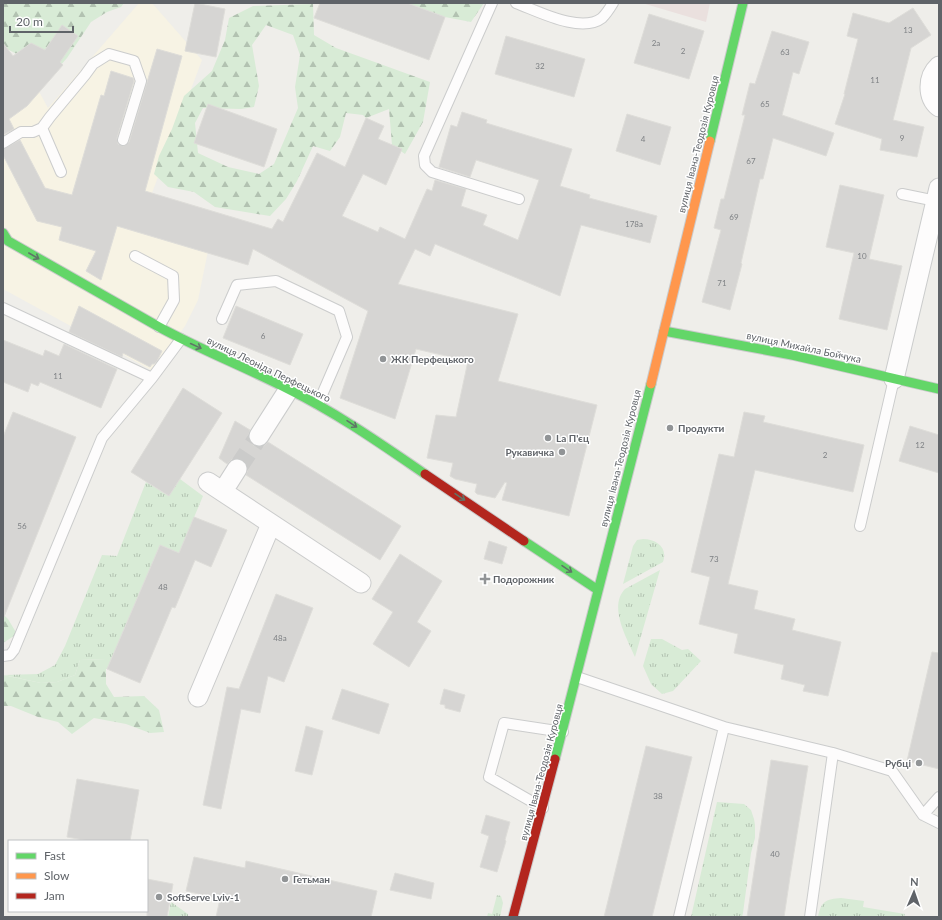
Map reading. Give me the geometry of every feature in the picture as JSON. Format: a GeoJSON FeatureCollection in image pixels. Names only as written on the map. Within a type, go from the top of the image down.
{"type":"FeatureCollection","features":[{"type":"Feature","properties":{"kind":"street","name":"вулиця Івана-Теодозія Куровця"},"geometry":{"type":"LineString","coordinates":[[513,917],[577,677],[664,331],[743,3]]}},
{"type":"Feature","properties":{"kind":"street"},"geometry":{"type":"LineString","coordinates":[[939,66],[935,70],[930,80],[930,93],[935,104],[939,107]]}},
{"type":"Feature","properties":{"kind":"street"},"geometry":{"type":"LineString","coordinates":[[894,379],[937,194]]}},
{"type":"Feature","properties":{"kind":"street","name":"вулиця Леоніда Перфецького"},"geometry":{"type":"LineString","coordinates":[[3,233],[8,241],[159,327],[289,389],[352,424],[598,590]]}},
{"type":"Feature","properties":{"kind":"street","name":"вулиця Михайла Бойчука"},"geometry":{"type":"LineString","coordinates":[[664,331],[792,355],[939,389]]}},
{"type":"Feature","properties":{"kind":"street"},"geometry":{"type":"LineString","coordinates":[[258,436],[289,389]]}},
{"type":"Feature","properties":{"kind":"street"},"geometry":{"type":"LineString","coordinates":[[237,470],[215,487],[361,583]]}},
{"type":"Feature","properties":{"kind":"street"},"geometry":{"type":"LineString","coordinates":[[198,698],[271,524]]}},
{"type":"Feature","properties":{"kind":"lane"},"geometry":{"type":"LineString","coordinates":[[492,3],[424,156],[425,165],[432,172],[519,199]]}},
{"type":"Feature","properties":{"kind":"lane"},"geometry":{"type":"LineString","coordinates":[[516,3],[571,23],[589,24],[602,18],[613,3]]}},
{"type":"Feature","properties":{"kind":"lane"},"geometry":{"type":"LineString","coordinates":[[3,143],[21,132],[33,132],[42,128],[93,64],[109,54],[134,62],[140,81],[123,140]]}},
{"type":"Feature","properties":{"kind":"lane"},"geometry":{"type":"LineString","coordinates":[[42,128],[61,172]]}},
{"type":"Feature","properties":{"kind":"lane"},"geometry":{"type":"LineString","coordinates":[[902,194],[937,194]]}},
{"type":"Feature","properties":{"kind":"lane"},"geometry":{"type":"LineString","coordinates":[[135,256],[173,276],[174,300],[159,327]]}},
{"type":"Feature","properties":{"kind":"lane"},"geometry":{"type":"LineString","coordinates":[[222,319],[237,285],[276,281],[339,311],[347,337],[318,404]]}},
{"type":"Feature","properties":{"kind":"lane"},"geometry":{"type":"LineString","coordinates":[[3,308],[152,378]]}},
{"type":"Feature","properties":{"kind":"lane"},"geometry":{"type":"LineString","coordinates":[[3,656],[10,655],[14,650],[102,438],[152,378],[181,338]]}},
{"type":"Feature","properties":{"kind":"lane"},"geometry":{"type":"LineString","coordinates":[[860,526],[894,379]]}},
{"type":"Feature","properties":{"kind":"lane"},"geometry":{"type":"LineString","coordinates":[[577,677],[724,727],[833,753],[892,770],[924,814],[939,823]]}},
{"type":"Feature","properties":{"kind":"lane"},"geometry":{"type":"LineString","coordinates":[[543,808],[489,777],[504,723],[563,732]]}},
{"type":"Feature","properties":{"kind":"lane"},"geometry":{"type":"LineString","coordinates":[[679,917],[724,727]]}},
{"type":"Feature","properties":{"kind":"lane"},"geometry":{"type":"LineString","coordinates":[[810,917],[833,753]]}},
{"type":"Feature","properties":{"kind":"lane"},"geometry":{"type":"LineString","coordinates":[[924,814],[939,797]]}},
{"type":"Feature","properties":{"kind":"shaded area"},"geometry":{"type":"Polygon","coordinates":[[[139,3],[152,3],[202,60],[152,193],[215,217],[198,300],[185,326],[153,371],[3,289],[3,67],[22,60],[48,108],[139,3]]]}},
{"type":"Feature","properties":{"kind":"shaded area"},"geometry":{"type":"Polygon","coordinates":[[[642,3],[710,3],[706,22],[642,3]]]}},
{"type":"Feature","properties":{"kind":"green space"},"geometry":{"type":"Polygon","coordinates":[[[3,3],[124,3],[121,7],[107,12],[91,22],[67,58],[54,73],[3,46],[3,3]]]}},
{"type":"Feature","properties":{"kind":"green space"},"geometry":{"type":"Polygon","coordinates":[[[407,3],[484,3],[471,22],[445,17],[407,3]]]}},
{"type":"Feature","properties":{"kind":"green space"},"geometry":{"type":"Polygon","coordinates":[[[313,4],[314,35],[336,48],[430,82],[423,122],[405,154],[392,145],[389,109],[366,118],[363,115],[346,113],[340,137],[330,151],[313,146],[297,181],[286,199],[270,216],[215,207],[194,192],[168,187],[154,174],[159,156],[172,129],[184,96],[212,71],[225,40],[229,18],[253,6],[313,4]],[[266,25],[252,45],[259,86],[254,107],[241,109],[203,108],[195,123],[198,153],[228,167],[259,174],[274,164],[298,108],[295,87],[300,55],[293,35],[266,25]]]}},
{"type":"Feature","properties":{"kind":"green space"},"geometry":{"type":"Polygon","coordinates":[[[180,479],[203,496],[179,553],[160,545],[107,669],[106,659],[80,660],[75,675],[57,682],[41,683],[4,675],[38,674],[55,665],[65,646],[102,555],[117,556],[146,482],[169,496],[180,479]]]}},
{"type":"Feature","properties":{"kind":"green space"},"geometry":{"type":"Polygon","coordinates":[[[648,539],[660,545],[664,552],[663,562],[623,584],[633,546],[637,540],[648,539]]]}},
{"type":"Feature","properties":{"kind":"green space"},"geometry":{"type":"Polygon","coordinates":[[[660,570],[635,657],[621,623],[618,605],[620,596],[625,589],[660,570]]]}},
{"type":"Feature","properties":{"kind":"green space"},"geometry":{"type":"Polygon","coordinates":[[[3,614],[8,619],[17,634],[3,643],[3,614]]]}},
{"type":"Feature","properties":{"kind":"green space"},"geometry":{"type":"Polygon","coordinates":[[[651,639],[662,639],[682,650],[688,649],[701,661],[673,691],[662,694],[651,684],[643,666],[651,639]]]}},
{"type":"Feature","properties":{"kind":"green space"},"geometry":{"type":"Polygon","coordinates":[[[106,659],[106,684],[114,697],[144,696],[159,710],[164,732],[150,733],[126,724],[94,718],[72,734],[58,722],[38,717],[11,706],[3,706],[3,675],[41,683],[57,682],[75,675],[80,660],[106,659]]]}},
{"type":"Feature","properties":{"kind":"green space"},"geometry":{"type":"Polygon","coordinates":[[[717,802],[744,804],[751,810],[754,819],[755,838],[751,853],[743,913],[742,917],[691,917],[717,802]]]}},
{"type":"Feature","properties":{"kind":"green space"},"geometry":{"type":"Polygon","coordinates":[[[497,895],[501,896],[503,903],[500,917],[487,917],[488,913],[492,914],[497,895]]]}},
{"type":"Feature","properties":{"kind":"green space"},"geometry":{"type":"Polygon","coordinates":[[[841,898],[864,901],[863,907],[905,914],[904,917],[818,917],[821,907],[825,902],[832,899],[841,898]]]}},
{"type":"Feature","properties":{"kind":"green space"},"geometry":{"type":"Polygon","coordinates":[[[171,902],[188,914],[188,917],[168,917],[171,902]]]}},
{"type":"Feature","properties":{"kind":"building"},"geometry":{"type":"Polygon","coordinates":[[[195,3],[225,9],[216,57],[185,51],[195,3]]]}},
{"type":"Feature","properties":{"kind":"building"},"geometry":{"type":"Polygon","coordinates":[[[320,3],[407,3],[445,17],[429,60],[314,18],[320,3]]]}},
{"type":"Feature","properties":{"kind":"building"},"geometry":{"type":"Polygon","coordinates":[[[913,8],[931,35],[911,48],[893,120],[924,127],[917,157],[880,150],[882,139],[835,124],[845,94],[858,39],[847,36],[853,13],[889,23],[913,8]]]}},
{"type":"Feature","properties":{"kind":"building"},"geometry":{"type":"Polygon","coordinates":[[[649,14],[704,31],[689,79],[634,63],[649,14]]]}},
{"type":"Feature","properties":{"kind":"building"},"geometry":{"type":"Polygon","coordinates":[[[62,25],[78,36],[60,62],[63,65],[27,106],[9,119],[14,129],[3,135],[3,43],[13,56],[31,43],[45,50],[62,25]]]}},
{"type":"Feature","properties":{"kind":"building"},"geometry":{"type":"Polygon","coordinates":[[[772,31],[809,42],[799,74],[793,72],[782,115],[834,133],[826,156],[773,138],[763,179],[760,179],[742,264],[730,310],[702,302],[721,230],[714,228],[721,199],[724,199],[745,115],[742,115],[750,83],[755,84],[772,31]]]}},
{"type":"Feature","properties":{"kind":"building"},"geometry":{"type":"Polygon","coordinates":[[[506,36],[585,59],[574,97],[495,74],[506,36]]]}},
{"type":"Feature","properties":{"kind":"building"},"geometry":{"type":"Polygon","coordinates":[[[157,49],[182,56],[145,191],[272,229],[278,219],[283,222],[317,153],[345,167],[366,118],[384,126],[378,139],[402,149],[386,185],[363,174],[342,216],[378,232],[380,227],[405,239],[427,189],[432,191],[435,180],[466,189],[461,206],[487,215],[483,225],[518,240],[539,180],[476,160],[470,177],[439,167],[451,125],[457,127],[462,112],[487,120],[486,123],[572,149],[560,186],[590,195],[589,198],[657,216],[650,243],[581,225],[560,296],[435,244],[430,256],[415,249],[398,284],[518,314],[498,381],[597,405],[569,516],[502,500],[507,483],[505,482],[495,498],[477,494],[475,492],[477,484],[455,479],[450,476],[453,463],[427,458],[436,415],[456,417],[468,361],[416,349],[395,419],[340,398],[368,311],[253,249],[248,265],[117,226],[101,280],[86,271],[96,251],[59,240],[62,227],[37,221],[3,155],[3,149],[20,140],[45,188],[72,195],[101,95],[104,96],[111,71],[133,78],[134,81],[117,138],[118,144],[124,146],[129,142],[157,49]]]}},
{"type":"Feature","properties":{"kind":"building"},"geometry":{"type":"Polygon","coordinates":[[[208,104],[277,129],[264,167],[194,143],[208,104]]]}},
{"type":"Feature","properties":{"kind":"building"},"geometry":{"type":"Polygon","coordinates":[[[627,114],[671,127],[660,165],[616,151],[627,114]]]}},
{"type":"Feature","properties":{"kind":"building"},"geometry":{"type":"Polygon","coordinates":[[[840,185],[884,195],[869,259],[902,266],[887,330],[839,319],[854,253],[826,247],[840,185]]]}},
{"type":"Feature","properties":{"kind":"building"},"geometry":{"type":"Polygon","coordinates":[[[79,306],[162,351],[157,361],[150,367],[123,353],[122,357],[69,332],[79,306]]]}},
{"type":"Feature","properties":{"kind":"building"},"geometry":{"type":"Polygon","coordinates":[[[236,306],[303,334],[290,365],[223,338],[236,306]]]}},
{"type":"Feature","properties":{"kind":"building"},"geometry":{"type":"Polygon","coordinates":[[[3,340],[43,356],[45,350],[59,356],[64,344],[117,369],[101,408],[40,382],[38,386],[31,383],[28,392],[3,382],[3,340]]]}},
{"type":"Feature","properties":{"kind":"building"},"geometry":{"type":"Polygon","coordinates":[[[183,388],[222,413],[169,496],[131,472],[183,388]]]}},
{"type":"Feature","properties":{"kind":"building"},"geometry":{"type":"Polygon","coordinates":[[[13,412],[76,437],[4,617],[3,437],[13,412]]]}},
{"type":"Feature","properties":{"kind":"building"},"geometry":{"type":"Polygon","coordinates":[[[744,412],[765,416],[763,422],[864,445],[853,492],[755,470],[728,584],[758,591],[754,609],[795,619],[792,630],[841,642],[828,696],[803,691],[805,685],[781,679],[784,665],[734,653],[738,634],[699,624],[710,577],[691,572],[719,454],[734,457],[744,412]]]}},
{"type":"Feature","properties":{"kind":"building"},"geometry":{"type":"Polygon","coordinates":[[[235,421],[250,430],[248,436],[249,441],[253,445],[259,447],[264,446],[268,442],[401,526],[380,560],[246,475],[248,469],[247,464],[243,460],[237,458],[232,459],[227,464],[219,458],[235,421]]]}},
{"type":"Feature","properties":{"kind":"building"},"geometry":{"type":"Polygon","coordinates":[[[910,426],[939,435],[939,473],[899,461],[910,426]]]}},
{"type":"Feature","properties":{"kind":"building"},"geometry":{"type":"Polygon","coordinates":[[[194,517],[227,530],[211,567],[195,560],[175,608],[172,607],[140,683],[107,669],[160,545],[179,553],[194,517]]]}},
{"type":"Feature","properties":{"kind":"building"},"geometry":{"type":"Polygon","coordinates":[[[489,541],[507,547],[502,564],[484,559],[489,541]]]}},
{"type":"Feature","properties":{"kind":"building"},"geometry":{"type":"Polygon","coordinates":[[[400,554],[442,581],[417,622],[431,631],[409,667],[373,644],[393,612],[372,599],[400,554]]]}},
{"type":"Feature","properties":{"kind":"building"},"geometry":{"type":"Polygon","coordinates":[[[276,594],[313,608],[284,682],[268,676],[260,713],[241,709],[221,809],[203,805],[227,687],[239,689],[276,594]]]}},
{"type":"Feature","properties":{"kind":"building"},"geometry":{"type":"Polygon","coordinates":[[[932,652],[939,653],[939,769],[907,761],[932,652]]]}},
{"type":"Feature","properties":{"kind":"building"},"geometry":{"type":"Polygon","coordinates":[[[342,689],[389,704],[379,734],[332,719],[342,689]]]}},
{"type":"Feature","properties":{"kind":"building"},"geometry":{"type":"Polygon","coordinates":[[[444,689],[465,695],[460,712],[445,708],[445,705],[440,704],[444,689]]]}},
{"type":"Feature","properties":{"kind":"building"},"geometry":{"type":"Polygon","coordinates":[[[306,726],[323,731],[312,775],[295,771],[306,726]]]}},
{"type":"Feature","properties":{"kind":"building"},"geometry":{"type":"Polygon","coordinates":[[[646,746],[692,757],[652,917],[604,917],[646,746]]]}},
{"type":"Feature","properties":{"kind":"building"},"geometry":{"type":"Polygon","coordinates":[[[771,760],[808,766],[784,917],[747,917],[771,760]]]}},
{"type":"Feature","properties":{"kind":"building"},"geometry":{"type":"Polygon","coordinates":[[[77,779],[139,790],[130,840],[84,840],[67,837],[77,779]]]}},
{"type":"Feature","properties":{"kind":"building"},"geometry":{"type":"Polygon","coordinates":[[[486,815],[510,822],[497,872],[480,867],[489,836],[481,833],[486,815]]]}},
{"type":"Feature","properties":{"kind":"building","name":"Гетьман"},"geometry":{"type":"Polygon","coordinates":[[[194,857],[245,868],[246,861],[377,891],[371,917],[216,917],[220,899],[186,891],[194,857]]]}},
{"type":"Feature","properties":{"kind":"building"},"geometry":{"type":"Polygon","coordinates":[[[395,873],[434,883],[431,899],[390,890],[395,873]]]}},
{"type":"Feature","properties":{"kind":"building","name":"SoftServe Lviv-1"},"geometry":{"type":"Polygon","coordinates":[[[148,879],[173,884],[167,917],[147,917],[148,879]]]}},
{"type":"Feature","properties":{"kind":"tunnel"},"geometry":{"type":"LineString","coordinates":[[237,469],[259,436]]}},
{"type":"Feature","properties":{"kind":"traffic: fast"},"geometry":{"type":"LineString","coordinates":[[710,141],[743,3]]}},
{"type":"Feature","properties":{"kind":"traffic: fast"},"geometry":{"type":"LineString","coordinates":[[3,233],[8,241],[159,327],[272,381],[324,408],[425,474]]}},
{"type":"Feature","properties":{"kind":"traffic: fast"},"geometry":{"type":"LineString","coordinates":[[664,331],[792,355],[939,389]]}},
{"type":"Feature","properties":{"kind":"traffic: fast"},"geometry":{"type":"LineString","coordinates":[[555,759],[651,384]]}},
{"type":"Feature","properties":{"kind":"traffic: fast"},"geometry":{"type":"LineString","coordinates":[[524,541],[598,590]]}},
{"type":"Feature","properties":{"kind":"traffic: slow"},"geometry":{"type":"LineString","coordinates":[[651,384],[710,141]]}},
{"type":"Feature","properties":{"kind":"traffic: jam"},"geometry":{"type":"LineString","coordinates":[[425,474],[524,541]]}},
{"type":"Feature","properties":{"kind":"traffic: jam"},"geometry":{"type":"LineString","coordinates":[[513,917],[555,759]]}},
{"type":"Feature","properties":{"kind":"place","name":"ЖК Перфецького"},"geometry":{"type":"Point","coordinates":[383,359]}},
{"type":"Feature","properties":{"kind":"place","name":"Продукти"},"geometry":{"type":"Point","coordinates":[670,428]}},
{"type":"Feature","properties":{"kind":"place","name":"La П'єц"},"geometry":{"type":"Point","coordinates":[548,438]}},
{"type":"Feature","properties":{"kind":"place","name":"Рукавичка"},"geometry":{"type":"Point","coordinates":[562,452]}},
{"type":"Feature","properties":{"kind":"place","name":"Подорожник"},"geometry":{"type":"Point","coordinates":[485,579]}},
{"type":"Feature","properties":{"kind":"place","name":"Рубці"},"geometry":{"type":"Point","coordinates":[919,763]}},
{"type":"Feature","properties":{"kind":"place","name":"Гетьман"},"geometry":{"type":"Point","coordinates":[285,879]}},
{"type":"Feature","properties":{"kind":"place","name":"SoftServe Lviv-1"},"geometry":{"type":"Point","coordinates":[159,897]}}]}
